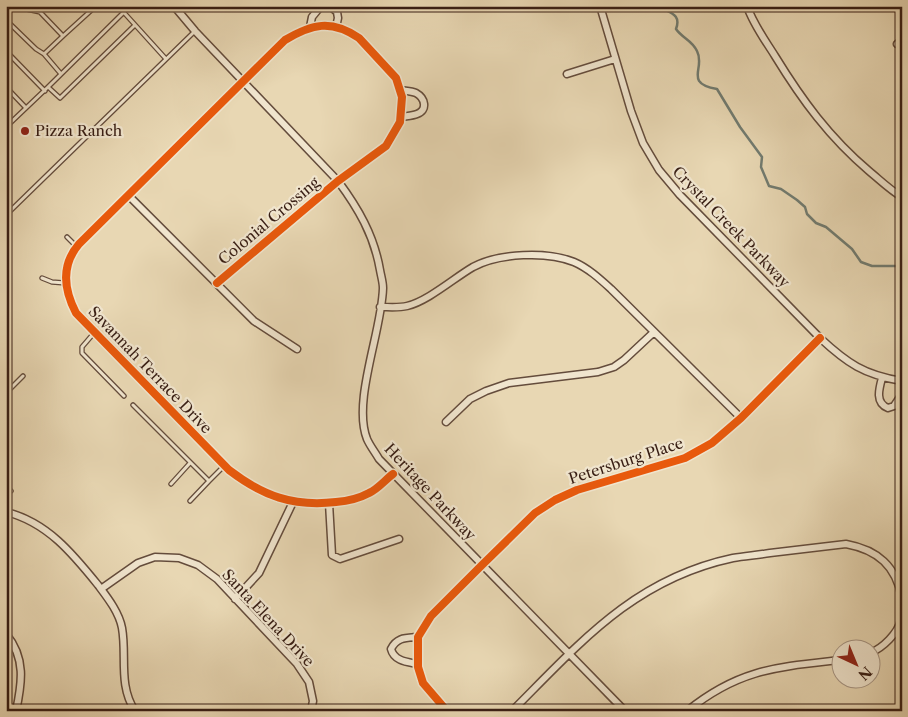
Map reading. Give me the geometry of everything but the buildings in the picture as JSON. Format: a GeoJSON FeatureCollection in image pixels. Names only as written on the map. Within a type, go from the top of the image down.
{"type":"FeatureCollection","features":[{"type":"Feature","properties":{"kind":"street","name":"Heritage Parkway"},"geometry":{"type":"LineString","coordinates":[[174,6],[194,31],[338,181],[357,206],[371,236],[383,287],[364,397],[363,416],[367,439],[379,459],[625,711]]}},
{"type":"Feature","properties":{"kind":"street"},"geometry":{"type":"LineString","coordinates":[[310,27],[312,17],[321,6]]}},
{"type":"Feature","properties":{"kind":"street"},"geometry":{"type":"LineString","coordinates":[[330,6],[337,12],[336,27]]}},
{"type":"Feature","properties":{"kind":"street","name":"Crystal Creek Parkway"},"geometry":{"type":"LineString","coordinates":[[600,6],[643,144],[659,170],[680,196],[842,358],[853,366],[882,378],[902,381]]}},
{"type":"Feature","properties":{"kind":"street"},"geometry":{"type":"LineString","coordinates":[[747,6],[755,24],[800,96],[814,114],[851,156],[902,197]]}},
{"type":"Feature","properties":{"kind":"street"},"geometry":{"type":"LineString","coordinates":[[65,283],[65,276],[77,247],[128,195],[285,40],[303,29],[323,25],[336,27],[359,38],[396,78],[402,96],[400,122],[386,146],[338,181]]}},
{"type":"Feature","properties":{"kind":"street"},"geometry":{"type":"LineString","coordinates":[[567,74],[615,59]]}},
{"type":"Feature","properties":{"kind":"street"},"geometry":{"type":"LineString","coordinates":[[400,90],[414,92],[422,97],[424,105],[423,110],[417,114],[400,117]]}},
{"type":"Feature","properties":{"kind":"street","name":"Colonial Crossing"},"geometry":{"type":"LineString","coordinates":[[216,283],[338,181]]}},
{"type":"Feature","properties":{"kind":"street"},"geometry":{"type":"LineString","coordinates":[[128,195],[254,321],[297,349]]}},
{"type":"Feature","properties":{"kind":"street"},"geometry":{"type":"LineString","coordinates":[[380,307],[406,306],[418,302],[475,266],[498,258],[524,255],[550,257],[573,262],[598,277],[741,418]]}},
{"type":"Feature","properties":{"kind":"street","name":"Savannah Terrace Drive"},"geometry":{"type":"LineString","coordinates":[[65,283],[70,302],[76,314],[224,465],[245,482],[264,493],[293,502],[308,504],[329,503],[353,500],[370,493],[393,474]]}},
{"type":"Feature","properties":{"kind":"street"},"geometry":{"type":"LineString","coordinates":[[446,422],[470,399],[486,390],[509,383],[598,372],[614,367],[654,332]]}},
{"type":"Feature","properties":{"kind":"street","name":"Petersburg Place"},"geometry":{"type":"LineString","coordinates":[[418,638],[431,616],[535,513],[555,500],[577,490],[685,458],[712,443],[741,418],[820,338]]}},
{"type":"Feature","properties":{"kind":"street"},"geometry":{"type":"LineString","coordinates":[[882,378],[879,391],[880,403],[888,408],[894,406],[902,394]]}},
{"type":"Feature","properties":{"kind":"street"},"geometry":{"type":"LineString","coordinates":[[235,599],[259,573],[293,502]]}},
{"type":"Feature","properties":{"kind":"street"},"geometry":{"type":"LineString","coordinates":[[329,503],[330,547],[332,555],[340,559],[399,539]]}},
{"type":"Feature","properties":{"kind":"street"},"geometry":{"type":"LineString","coordinates":[[6,512],[36,524],[58,540],[74,555],[115,609],[122,627],[125,688],[134,711]]}},
{"type":"Feature","properties":{"kind":"street"},"geometry":{"type":"LineString","coordinates":[[512,711],[604,621],[630,601],[673,577],[703,566],[734,558],[846,544],[862,547],[888,565],[899,583],[902,598]]}},
{"type":"Feature","properties":{"kind":"street","name":"Santa Elena Drive"},"geometry":{"type":"LineString","coordinates":[[101,589],[138,563],[155,557],[179,558],[198,565],[217,580],[297,664],[309,682],[313,701],[311,711]]}},
{"type":"Feature","properties":{"kind":"street"},"geometry":{"type":"LineString","coordinates":[[880,646],[897,629],[901,620],[902,603]]}},
{"type":"Feature","properties":{"kind":"street"},"geometry":{"type":"LineString","coordinates":[[6,634],[20,662],[21,685],[16,711]]}},
{"type":"Feature","properties":{"kind":"street"},"geometry":{"type":"LineString","coordinates":[[417,664],[398,659],[392,654],[391,649],[395,642],[402,638],[418,638],[417,664],[423,683],[447,711]]}},
{"type":"Feature","properties":{"kind":"street"},"geometry":{"type":"LineString","coordinates":[[688,711],[707,695],[731,682],[757,672],[783,666],[830,661]]}},
{"type":"Feature","properties":{"kind":"lane"},"geometry":{"type":"LineString","coordinates":[[22,6],[26,9],[40,12],[63,36]]}},
{"type":"Feature","properties":{"kind":"lane"},"geometry":{"type":"LineString","coordinates":[[44,54],[96,6]]}},
{"type":"Feature","properties":{"kind":"lane"},"geometry":{"type":"LineString","coordinates":[[118,6],[166,59]]}},
{"type":"Feature","properties":{"kind":"lane"},"geometry":{"type":"LineString","coordinates":[[7,124],[46,89],[123,13]]}},
{"type":"Feature","properties":{"kind":"lane"},"geometry":{"type":"LineString","coordinates":[[6,20],[36,49],[44,54],[61,74]]}},
{"type":"Feature","properties":{"kind":"lane"},"geometry":{"type":"LineString","coordinates":[[6,51],[46,89],[60,98],[135,25]]}},
{"type":"Feature","properties":{"kind":"lane"},"geometry":{"type":"LineString","coordinates":[[6,215],[194,31]]}},
{"type":"Feature","properties":{"kind":"lane"},"geometry":{"type":"LineString","coordinates":[[6,87],[26,108]]}},
{"type":"Feature","properties":{"kind":"lane"},"geometry":{"type":"LineString","coordinates":[[67,237],[77,247]]}},
{"type":"Feature","properties":{"kind":"lane"},"geometry":{"type":"LineString","coordinates":[[42,278],[52,282],[65,283]]}},
{"type":"Feature","properties":{"kind":"lane"},"geometry":{"type":"LineString","coordinates":[[95,333],[82,347],[82,353],[124,396]]}},
{"type":"Feature","properties":{"kind":"lane"},"geometry":{"type":"LineString","coordinates":[[6,393],[23,376]]}},
{"type":"Feature","properties":{"kind":"lane"},"geometry":{"type":"LineString","coordinates":[[133,405],[209,482]]}},
{"type":"Feature","properties":{"kind":"lane"},"geometry":{"type":"LineString","coordinates":[[171,484],[190,463]]}},
{"type":"Feature","properties":{"kind":"lane"},"geometry":{"type":"LineString","coordinates":[[190,501],[224,465]]}},
{"type":"Feature","properties":{"kind":"lane"},"geometry":{"type":"LineString","coordinates":[[6,486],[11,491]]}},
{"type":"Feature","properties":{"kind":"waterway"},"geometry":{"type":"LineString","coordinates":[[659,6],[676,17],[676,29],[697,51],[699,57],[698,79],[701,83],[717,89],[740,127],[762,157],[761,167],[769,186],[781,189],[797,200],[805,207],[807,214],[816,223],[826,227],[852,249],[861,262],[872,266],[902,266]]}},
{"type":"Feature","properties":{"kind":"cycle path"},"geometry":{"type":"LineString","coordinates":[[217,283],[338,181],[386,146],[400,122],[402,97],[396,78],[359,38],[349,32],[330,26],[313,27],[285,40],[79,244],[69,260],[66,278],[69,295],[76,313],[229,470],[254,487],[279,498],[292,501],[306,503],[336,502],[365,495],[393,474]]}},
{"type":"Feature","properties":{"kind":"cycle path"},"geometry":{"type":"LineString","coordinates":[[447,711],[423,683],[418,667],[418,637],[431,616],[535,513],[555,500],[577,490],[685,458],[712,443],[741,418],[820,338]]}},
{"type":"Feature","properties":{"kind":"place","name":"Pizza Ranch"},"geometry":{"type":"Point","coordinates":[25,131]}}]}
